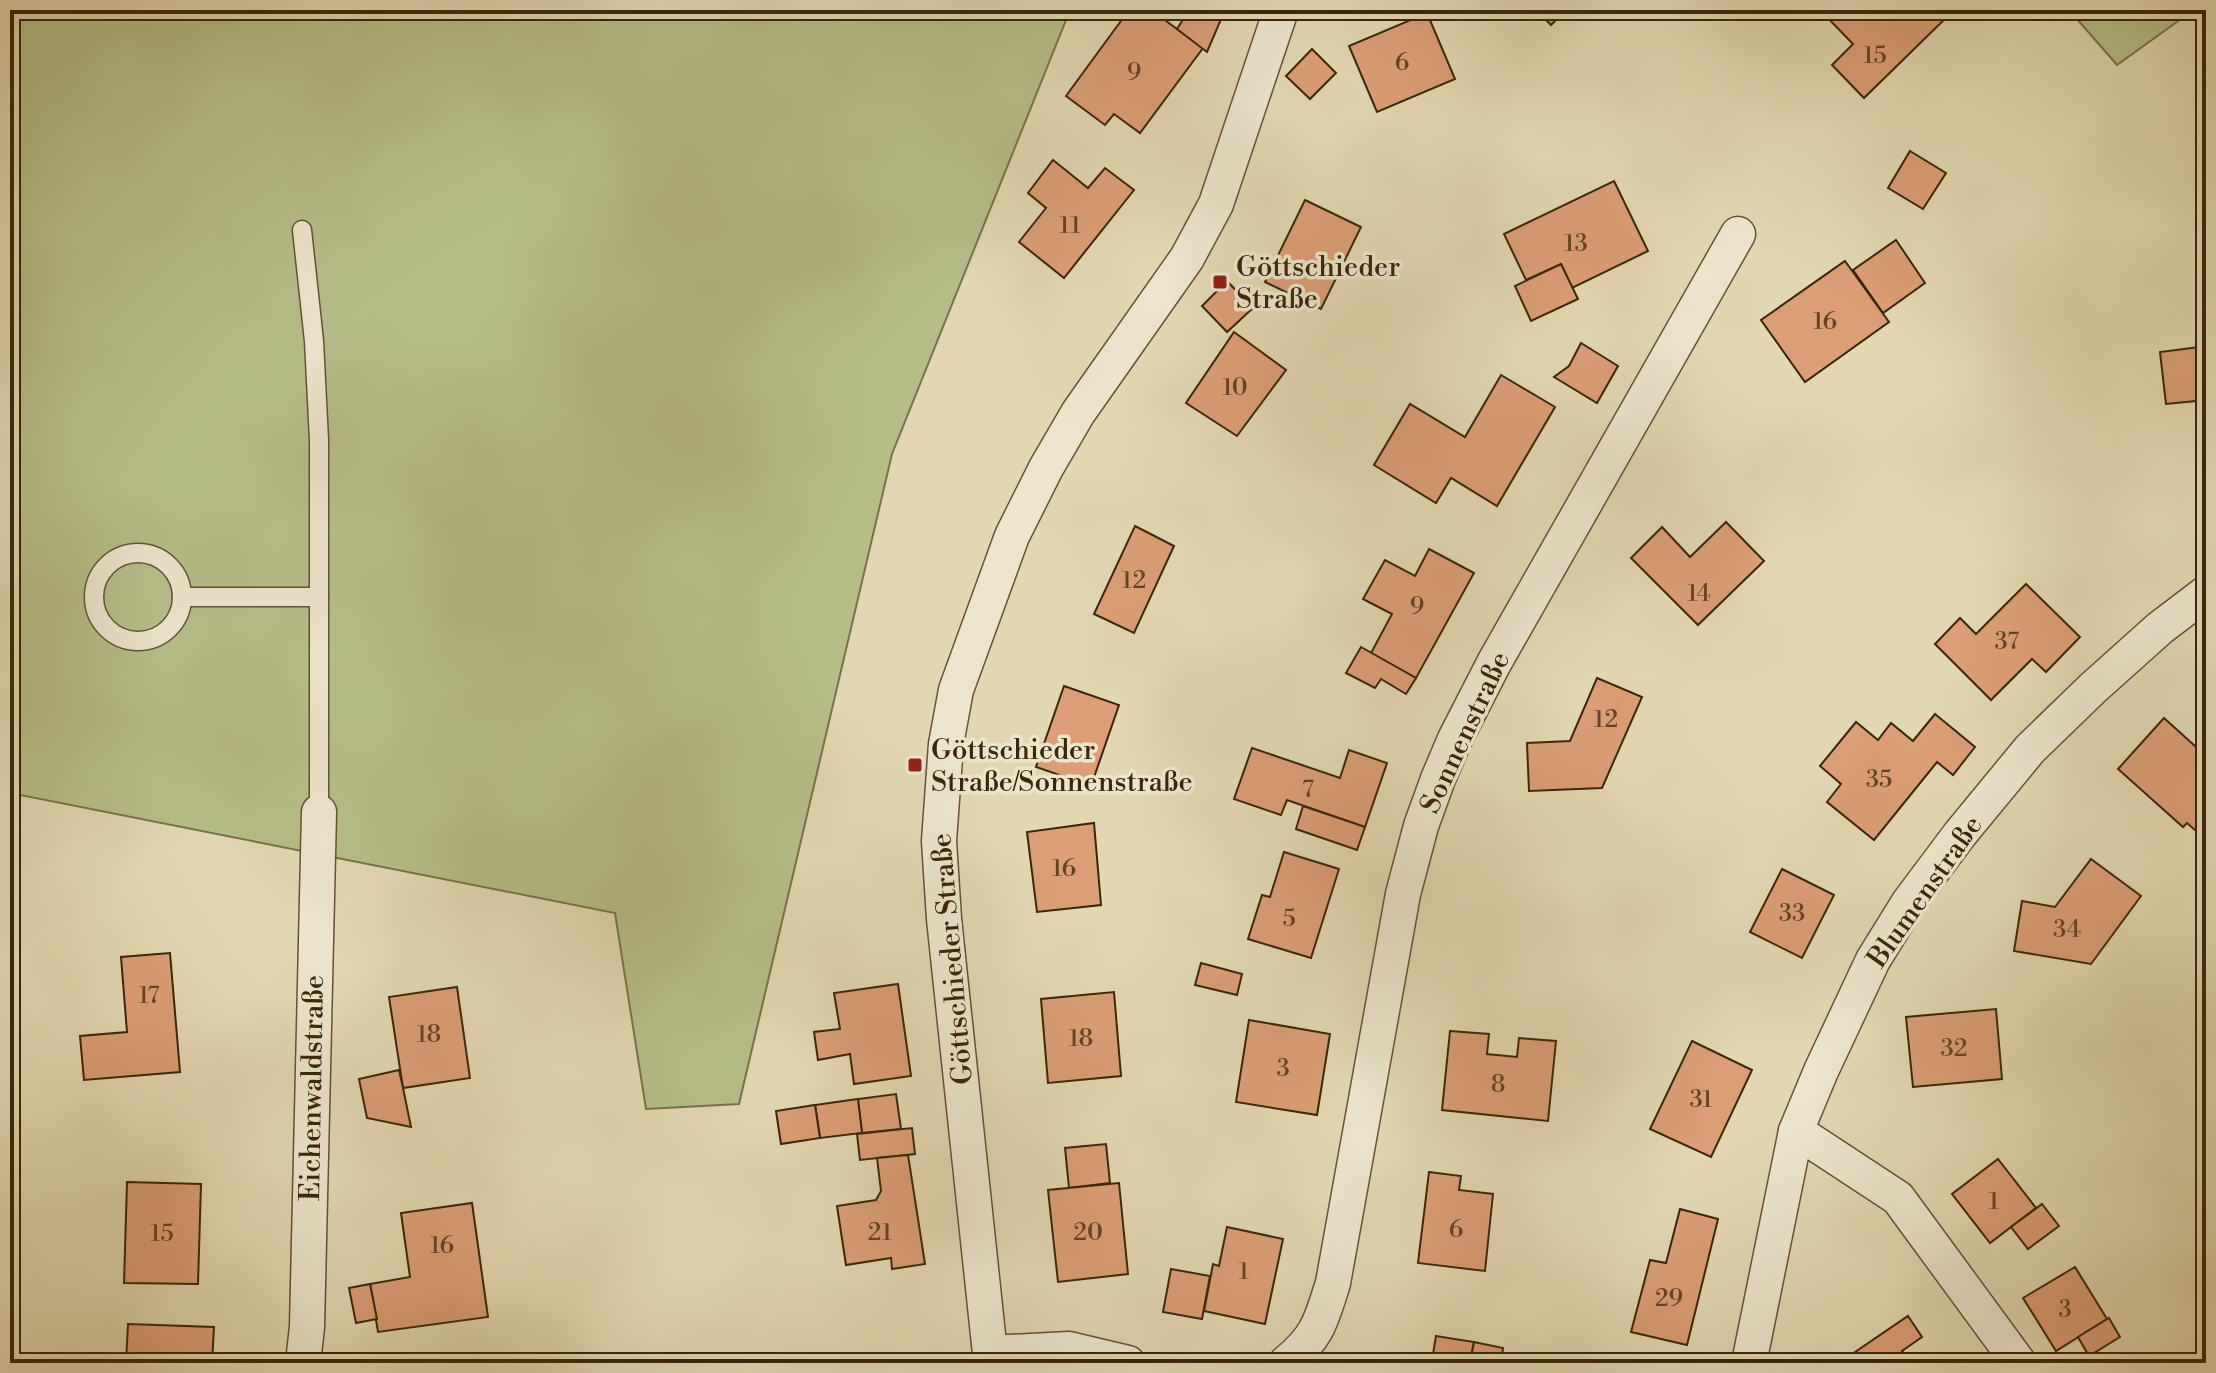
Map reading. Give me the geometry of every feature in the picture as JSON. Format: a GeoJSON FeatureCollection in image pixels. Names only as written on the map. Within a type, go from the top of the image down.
{"type":"FeatureCollection","features":[{"type":"Feature","properties":{"kind":"street","name":"Göttschieder Straße"},"geometry":{"type":"LineString","coordinates":[[990,1358],[944,919],[939,841],[946,744],[956,690],[1012,536],[1046,468],[1078,413],[1187,258],[1216,204],[1281,10]]}},
{"type":"Feature","properties":{"kind":"street","name":"Sonnenstraße"},"geometry":{"type":"LineString","coordinates":[[1286,1363],[1303,1349],[1318,1330],[1333,1283],[1403,894],[1421,826],[1438,779],[1494,663],[1738,234]]}},
{"type":"Feature","properties":{"kind":"street","name":"Blumenstraße"},"geometry":{"type":"LineString","coordinates":[[1749,1363],[1796,1131],[1873,960],[1909,902],[1960,834],[2041,739],[2160,628],[2206,593]]}},
{"type":"Feature","properties":{"kind":"street","name":"Eichenwaldstraße"},"geometry":{"type":"LineString","coordinates":[[303,1363],[307,1327],[319,812]]}},
{"type":"Feature","properties":{"kind":"street"},"geometry":{"type":"LineString","coordinates":[[1796,1131],[1898,1198],[2019,1363]]}},
{"type":"Feature","properties":{"kind":"street"},"geometry":{"type":"LineString","coordinates":[[990,1358],[1069,1349],[1128,1363]]}},
{"type":"Feature","properties":{"kind":"lane"},"geometry":{"type":"LineString","coordinates":[[302,230],[315,355],[319,440],[319,812]]}},
{"type":"Feature","properties":{"kind":"lane"},"geometry":{"type":"LineString","coordinates":[[135,553],[149,553],[173,570],[180,583],[182,597],[180,612],[173,624],[149,640],[120,638],[99,619],[94,605],[94,590],[108,564],[120,556],[135,553]]}},
{"type":"Feature","properties":{"kind":"lane"},"geometry":{"type":"LineString","coordinates":[[182,597],[319,597]]}},
{"type":"Feature","properties":{"kind":"green space"},"geometry":{"type":"Polygon","coordinates":[[[10,10],[1070,10],[892,454],[739,1104],[646,1109],[615,913],[10,793],[10,10]]]}},
{"type":"Feature","properties":{"kind":"green space"},"geometry":{"type":"Polygon","coordinates":[[[2069,10],[2186,10],[2188,14],[2117,65],[2069,10]]]}},
{"type":"Feature","properties":{"kind":"building"},"geometry":{"type":"Polygon","coordinates":[[[1129,10],[1151,10],[1203,48],[1140,133],[1114,114],[1105,125],[1066,96],[1129,10]]]}},
{"type":"Feature","properties":{"kind":"building"},"geometry":{"type":"Polygon","coordinates":[[[1189,10],[1225,10],[1207,52],[1177,29],[1189,10]]]}},
{"type":"Feature","properties":{"kind":"building"},"geometry":{"type":"Polygon","coordinates":[[[1536,10],[1566,10],[1551,25],[1536,10]]]}},
{"type":"Feature","properties":{"kind":"building"},"geometry":{"type":"Polygon","coordinates":[[[1820,10],[1952,12],[1864,98],[1832,65],[1853,44],[1820,10]]]}},
{"type":"Feature","properties":{"kind":"building"},"geometry":{"type":"Polygon","coordinates":[[[1427,13],[1455,79],[1377,112],[1349,46],[1427,13]]]}},
{"type":"Feature","properties":{"kind":"building"},"geometry":{"type":"Polygon","coordinates":[[[1312,49],[1336,73],[1310,99],[1286,76],[1312,49]]]}},
{"type":"Feature","properties":{"kind":"building"},"geometry":{"type":"Polygon","coordinates":[[[1910,151],[1946,173],[1923,209],[1888,188],[1910,151]]]}},
{"type":"Feature","properties":{"kind":"building"},"geometry":{"type":"Polygon","coordinates":[[[1053,160],[1088,188],[1105,168],[1134,190],[1064,278],[1019,242],[1046,208],[1028,193],[1053,160]]]}},
{"type":"Feature","properties":{"kind":"building"},"geometry":{"type":"Polygon","coordinates":[[[1614,181],[1648,251],[1572,288],[1561,264],[1526,280],[1504,234],[1614,181]]]}},
{"type":"Feature","properties":{"kind":"building"},"geometry":{"type":"Polygon","coordinates":[[[1305,200],[1361,227],[1321,309],[1265,282],[1305,200]]]}},
{"type":"Feature","properties":{"kind":"building"},"geometry":{"type":"Polygon","coordinates":[[[1896,240],[1925,283],[1883,313],[1853,270],[1896,240]]]}},
{"type":"Feature","properties":{"kind":"building"},"geometry":{"type":"Polygon","coordinates":[[[1845,261],[1889,322],[1805,382],[1761,320],[1845,261]]]}},
{"type":"Feature","properties":{"kind":"building"},"geometry":{"type":"Polygon","coordinates":[[[1561,264],[1578,299],[1531,321],[1515,286],[1561,264]]]}},
{"type":"Feature","properties":{"kind":"building"},"geometry":{"type":"Polygon","coordinates":[[[1227,281],[1253,308],[1227,332],[1202,306],[1227,281]]]}},
{"type":"Feature","properties":{"kind":"building"},"geometry":{"type":"Polygon","coordinates":[[[1234,332],[1286,370],[1237,436],[1186,403],[1234,332]]]}},
{"type":"Feature","properties":{"kind":"building"},"geometry":{"type":"Polygon","coordinates":[[[1581,343],[1618,366],[1597,403],[1554,377],[1569,366],[1581,343]]]}},
{"type":"Feature","properties":{"kind":"building"},"geometry":{"type":"Polygon","coordinates":[[[2206,347],[2206,400],[2166,404],[2160,352],[2206,347]]]}},
{"type":"Feature","properties":{"kind":"building"},"geometry":{"type":"Polygon","coordinates":[[[1501,375],[1555,407],[1497,506],[1451,478],[1436,503],[1374,465],[1410,404],[1465,437],[1501,375]]]}},
{"type":"Feature","properties":{"kind":"building"},"geometry":{"type":"Polygon","coordinates":[[[1726,522],[1764,561],[1698,625],[1631,558],[1662,527],[1690,557],[1726,522]]]}},
{"type":"Feature","properties":{"kind":"building"},"geometry":{"type":"Polygon","coordinates":[[[1135,526],[1174,546],[1134,633],[1094,614],[1135,526]]]}},
{"type":"Feature","properties":{"kind":"building"},"geometry":{"type":"Polygon","coordinates":[[[1429,549],[1474,573],[1416,678],[1371,653],[1392,614],[1363,599],[1385,560],[1415,576],[1429,549]]]}},
{"type":"Feature","properties":{"kind":"building"},"geometry":{"type":"Polygon","coordinates":[[[2026,584],[2080,637],[2046,672],[2032,659],[1991,700],[1935,644],[1960,618],[1976,634],[2026,584]]]}},
{"type":"Feature","properties":{"kind":"building"},"geometry":{"type":"Polygon","coordinates":[[[1361,647],[1416,678],[1406,694],[1381,679],[1375,688],[1346,673],[1361,647]]]}},
{"type":"Feature","properties":{"kind":"building"},"geometry":{"type":"Polygon","coordinates":[[[1597,678],[1642,697],[1602,788],[1529,791],[1527,743],[1570,741],[1597,678]]]}},
{"type":"Feature","properties":{"kind":"building"},"geometry":{"type":"Polygon","coordinates":[[[1064,686],[1119,705],[1091,786],[1036,767],[1064,686]]]}},
{"type":"Feature","properties":{"kind":"building"},"geometry":{"type":"Polygon","coordinates":[[[1935,714],[1975,747],[1953,775],[1937,762],[1874,840],[1827,802],[1841,784],[1820,766],[1856,722],[1878,740],[1891,723],[1913,741],[1935,714]]]}},
{"type":"Feature","properties":{"kind":"building"},"geometry":{"type":"Polygon","coordinates":[[[2164,718],[2206,756],[2206,834],[2203,837],[2187,823],[2183,827],[2118,769],[2164,718]]]}},
{"type":"Feature","properties":{"kind":"building"},"geometry":{"type":"Polygon","coordinates":[[[1252,748],[1340,778],[1349,750],[1387,763],[1365,827],[1287,800],[1281,815],[1234,799],[1252,748]]]}},
{"type":"Feature","properties":{"kind":"building"},"geometry":{"type":"Polygon","coordinates":[[[1303,806],[1365,827],[1357,850],[1296,829],[1303,806]]]}},
{"type":"Feature","properties":{"kind":"building"},"geometry":{"type":"Polygon","coordinates":[[[1094,823],[1101,905],[1037,912],[1027,832],[1094,823]]]}},
{"type":"Feature","properties":{"kind":"building"},"geometry":{"type":"Polygon","coordinates":[[[1284,852],[1339,869],[1311,958],[1248,939],[1262,895],[1270,897],[1284,852]]]}},
{"type":"Feature","properties":{"kind":"building"},"geometry":{"type":"Polygon","coordinates":[[[2091,859],[2141,896],[2091,964],[2014,951],[2022,901],[2055,907],[2091,859]]]}},
{"type":"Feature","properties":{"kind":"building"},"geometry":{"type":"Polygon","coordinates":[[[1782,869],[1834,895],[1802,958],[1750,932],[1782,869]]]}},
{"type":"Feature","properties":{"kind":"building"},"geometry":{"type":"Polygon","coordinates":[[[170,953],[180,1072],[84,1080],[80,1036],[127,1032],[121,957],[170,953]]]}},
{"type":"Feature","properties":{"kind":"building"},"geometry":{"type":"Polygon","coordinates":[[[1201,963],[1242,974],[1237,995],[1195,985],[1201,963]]]}},
{"type":"Feature","properties":{"kind":"building"},"geometry":{"type":"Polygon","coordinates":[[[898,984],[911,1076],[854,1084],[850,1054],[818,1060],[814,1032],[840,1029],[834,993],[898,984]]]}},
{"type":"Feature","properties":{"kind":"building"},"geometry":{"type":"Polygon","coordinates":[[[457,987],[470,1078],[403,1088],[389,997],[457,987]]]}},
{"type":"Feature","properties":{"kind":"building"},"geometry":{"type":"Polygon","coordinates":[[[1114,992],[1121,1076],[1048,1083],[1041,999],[1114,992]]]}},
{"type":"Feature","properties":{"kind":"building"},"geometry":{"type":"Polygon","coordinates":[[[1996,1009],[2002,1079],[1913,1087],[1906,1017],[1996,1009]]]}},
{"type":"Feature","properties":{"kind":"building"},"geometry":{"type":"Polygon","coordinates":[[[1249,1020],[1330,1034],[1317,1115],[1236,1102],[1249,1020]]]}},
{"type":"Feature","properties":{"kind":"building"},"geometry":{"type":"Polygon","coordinates":[[[1450,1031],[1489,1034],[1487,1054],[1517,1057],[1519,1038],[1556,1041],[1548,1121],[1442,1110],[1450,1031]]]}},
{"type":"Feature","properties":{"kind":"building"},"geometry":{"type":"Polygon","coordinates":[[[1692,1041],[1752,1070],[1711,1157],[1650,1129],[1692,1041]]]}},
{"type":"Feature","properties":{"kind":"building"},"geometry":{"type":"Polygon","coordinates":[[[399,1070],[411,1127],[367,1118],[359,1079],[399,1070]]]}},
{"type":"Feature","properties":{"kind":"building"},"geometry":{"type":"Polygon","coordinates":[[[896,1094],[901,1129],[862,1133],[858,1099],[896,1094]]]}},
{"type":"Feature","properties":{"kind":"building"},"geometry":{"type":"Polygon","coordinates":[[[858,1099],[862,1133],[820,1138],[815,1105],[858,1099]]]}},
{"type":"Feature","properties":{"kind":"building"},"geometry":{"type":"Polygon","coordinates":[[[815,1105],[820,1138],[781,1144],[776,1111],[815,1105]]]}},
{"type":"Feature","properties":{"kind":"building"},"geometry":{"type":"Polygon","coordinates":[[[912,1128],[915,1154],[860,1160],[857,1134],[912,1128]]]}},
{"type":"Feature","properties":{"kind":"building"},"geometry":{"type":"Polygon","coordinates":[[[1106,1144],[1110,1183],[1069,1188],[1065,1148],[1106,1144]]]}},
{"type":"Feature","properties":{"kind":"building"},"geometry":{"type":"Polygon","coordinates":[[[908,1155],[925,1264],[892,1269],[891,1258],[846,1265],[837,1206],[876,1200],[881,1191],[877,1158],[908,1155]]]}},
{"type":"Feature","properties":{"kind":"building"},"geometry":{"type":"Polygon","coordinates":[[[1998,1159],[2036,1208],[1990,1243],[1952,1194],[1998,1159]]]}},
{"type":"Feature","properties":{"kind":"building"},"geometry":{"type":"Polygon","coordinates":[[[1429,1172],[1461,1176],[1459,1190],[1493,1194],[1485,1271],[1418,1263],[1429,1172]]]}},
{"type":"Feature","properties":{"kind":"building"},"geometry":{"type":"Polygon","coordinates":[[[127,1182],[201,1184],[198,1284],[124,1283],[127,1182]]]}},
{"type":"Feature","properties":{"kind":"building"},"geometry":{"type":"Polygon","coordinates":[[[1119,1183],[1128,1274],[1058,1282],[1048,1190],[1119,1183]]]}},
{"type":"Feature","properties":{"kind":"building"},"geometry":{"type":"Polygon","coordinates":[[[472,1203],[488,1317],[378,1332],[370,1284],[410,1277],[401,1213],[472,1203]]]}},
{"type":"Feature","properties":{"kind":"building"},"geometry":{"type":"Polygon","coordinates":[[[2042,1204],[2059,1226],[2028,1249],[2011,1227],[2042,1204]]]}},
{"type":"Feature","properties":{"kind":"building"},"geometry":{"type":"Polygon","coordinates":[[[1680,1209],[1718,1219],[1687,1345],[1631,1332],[1650,1260],[1666,1263],[1680,1209]]]}},
{"type":"Feature","properties":{"kind":"building"},"geometry":{"type":"Polygon","coordinates":[[[1227,1227],[1283,1239],[1265,1324],[1204,1311],[1213,1264],[1219,1266],[1227,1227]]]}},
{"type":"Feature","properties":{"kind":"building"},"geometry":{"type":"Polygon","coordinates":[[[2075,1267],[2107,1319],[2056,1351],[2023,1298],[2075,1267]]]}},
{"type":"Feature","properties":{"kind":"building"},"geometry":{"type":"Polygon","coordinates":[[[1171,1269],[1210,1276],[1202,1319],[1163,1312],[1171,1269]]]}},
{"type":"Feature","properties":{"kind":"building"},"geometry":{"type":"Polygon","coordinates":[[[370,1284],[377,1319],[356,1323],[349,1288],[370,1284]]]}},
{"type":"Feature","properties":{"kind":"building"},"geometry":{"type":"Polygon","coordinates":[[[1908,1316],[1922,1337],[1902,1351],[1910,1363],[1839,1363],[1908,1316]]]}},
{"type":"Feature","properties":{"kind":"building"},"geometry":{"type":"Polygon","coordinates":[[[2109,1318],[2120,1337],[2089,1356],[2078,1337],[2109,1318]]]}},
{"type":"Feature","properties":{"kind":"building"},"geometry":{"type":"Polygon","coordinates":[[[128,1324],[214,1327],[212,1363],[126,1363],[128,1324]]]}},
{"type":"Feature","properties":{"kind":"building"},"geometry":{"type":"Polygon","coordinates":[[[1436,1336],[1474,1342],[1470,1363],[1432,1360],[1436,1336]]]}},
{"type":"Feature","properties":{"kind":"building"},"geometry":{"type":"Polygon","coordinates":[[[1474,1342],[1503,1348],[1501,1363],[1470,1363],[1474,1342]]]}},
{"type":"Feature","properties":{"kind":"building"},"geometry":{"type":"Polygon","coordinates":[[[1406,1356],[1432,1360],[1447,1363],[1405,1363],[1406,1356]]]}},
{"type":"Feature","properties":{"kind":"place","name":"Göttschieder Straße"},"geometry":{"type":"Point","coordinates":[1220,282]}},
{"type":"Feature","properties":{"kind":"place","name":"Göttschieder Straße/Sonnenstraße"},"geometry":{"type":"Point","coordinates":[915,765]}}]}
